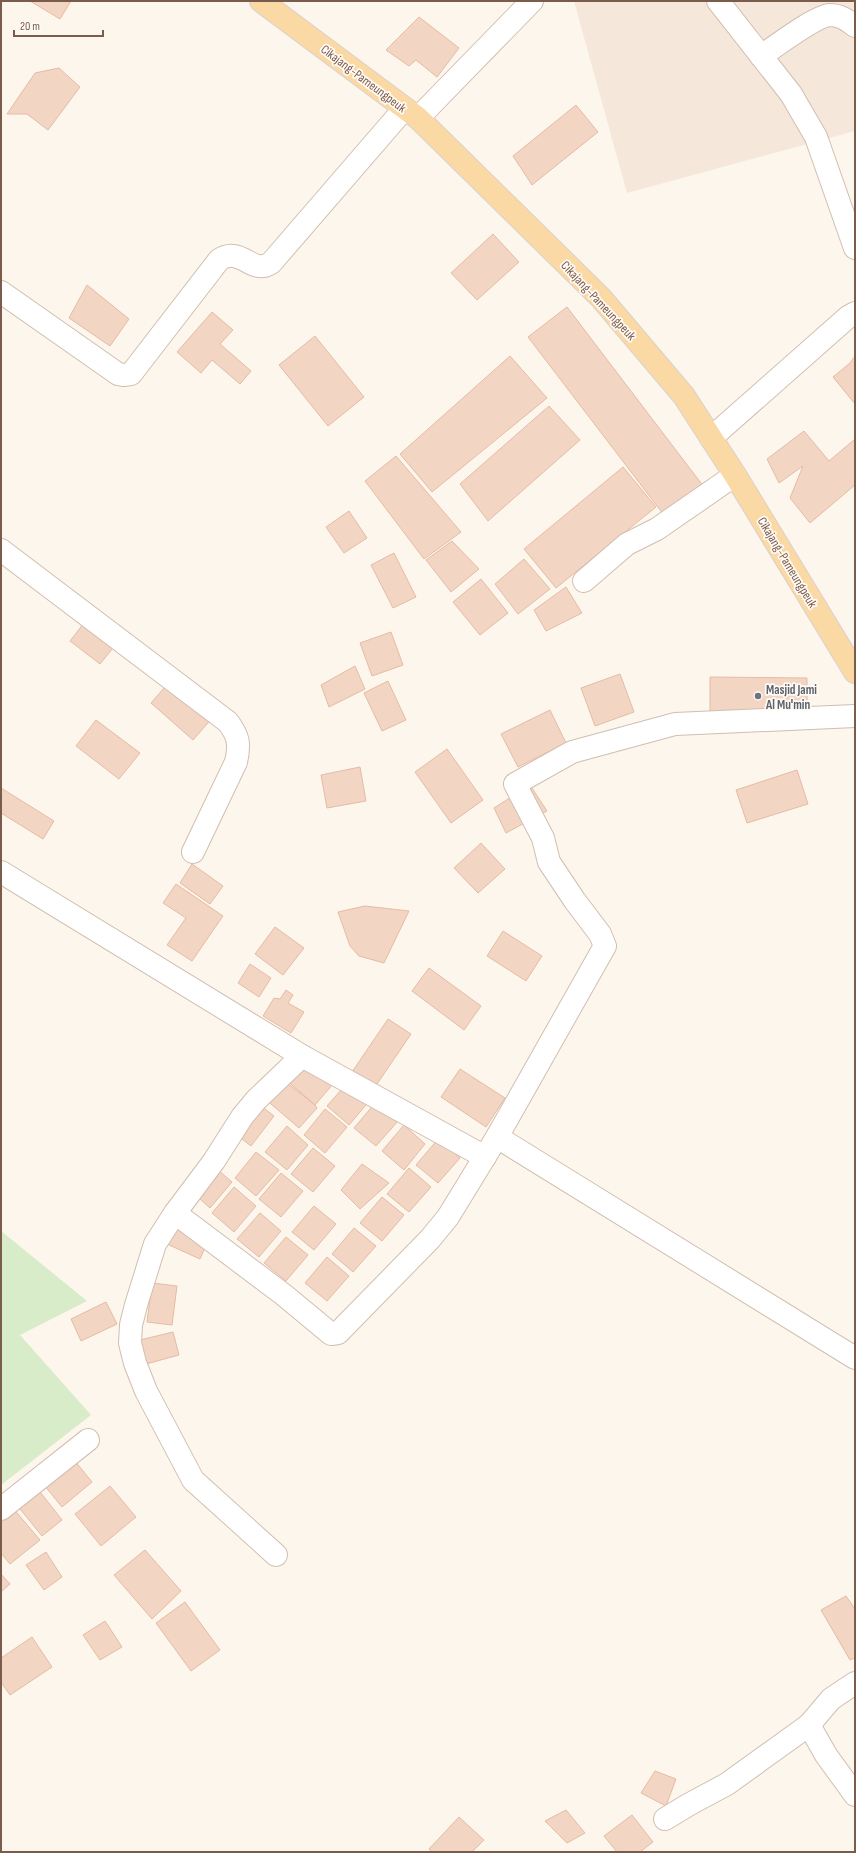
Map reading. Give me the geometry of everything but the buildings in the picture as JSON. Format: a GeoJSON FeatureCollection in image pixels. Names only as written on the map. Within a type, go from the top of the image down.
{"type":"FeatureCollection","features":[{"type":"Feature","properties":{"kind":"main road","name":"Cikajang-Pameungpeuk"},"geometry":{"type":"LineString","coordinates":[[261,1],[411,114],[601,298],[684,396],[735,475],[855,672]]}},
{"type":"Feature","properties":{"kind":"street"},"geometry":{"type":"LineString","coordinates":[[1,292],[118,374],[130,374],[219,260],[224,256],[232,255],[239,256],[255,266],[266,267],[271,263],[411,114],[532,1]]}},
{"type":"Feature","properties":{"kind":"street"},"geometry":{"type":"LineString","coordinates":[[718,1],[790,94],[816,137],[855,248]]}},
{"type":"Feature","properties":{"kind":"street"},"geometry":{"type":"LineString","coordinates":[[761,56],[821,17],[837,16],[845,19],[855,26]]}},
{"type":"Feature","properties":{"kind":"street"},"geometry":{"type":"LineString","coordinates":[[711,438],[848,317],[855,313]]}},
{"type":"Feature","properties":{"kind":"street"},"geometry":{"type":"LineString","coordinates":[[584,581],[627,544],[657,529],[735,475]]}},
{"type":"Feature","properties":{"kind":"street"},"geometry":{"type":"LineString","coordinates":[[1,550],[228,722],[237,734],[239,748],[236,762],[193,852]]}},
{"type":"Feature","properties":{"kind":"street"},"geometry":{"type":"LineString","coordinates":[[175,1213],[284,1295],[331,1334],[334,1334],[430,1240],[448,1217],[497,1137],[605,946],[600,934],[575,901],[550,862],[543,838],[515,784],[572,752],[675,724],[855,716]]}},
{"type":"Feature","properties":{"kind":"street"},"geometry":{"type":"LineString","coordinates":[[1,872],[302,1056],[485,1157]]}},
{"type":"Feature","properties":{"kind":"street"},"geometry":{"type":"LineString","coordinates":[[276,1555],[192,1480],[146,1391],[135,1363],[130,1343],[131,1325],[136,1305],[155,1244],[175,1213],[214,1161],[242,1117],[256,1100],[302,1056]]}},
{"type":"Feature","properties":{"kind":"street"},"geometry":{"type":"LineString","coordinates":[[497,1137],[855,1358]]}},
{"type":"Feature","properties":{"kind":"street"},"geometry":{"type":"LineString","coordinates":[[1,1509],[88,1440]]}},
{"type":"Feature","properties":{"kind":"street"},"geometry":{"type":"LineString","coordinates":[[665,1819],[727,1784],[809,1725],[831,1699],[855,1683]]}},
{"type":"Feature","properties":{"kind":"street"},"geometry":{"type":"LineString","coordinates":[[809,1725],[826,1755],[855,1795]]}},
{"type":"Feature","properties":{"kind":"shaded area"},"geometry":{"type":"Polygon","coordinates":[[[574,1],[855,1],[855,131],[627,193],[574,1]]]}},
{"type":"Feature","properties":{"kind":"green space"},"geometry":{"type":"Polygon","coordinates":[[[1,1231],[87,1301],[20,1335],[91,1415],[1,1485],[1,1231]]]}},
{"type":"Feature","properties":{"kind":"place","name":"Masjid Jami Al Mu'min"},"geometry":{"type":"Point","coordinates":[758,696]}}]}
